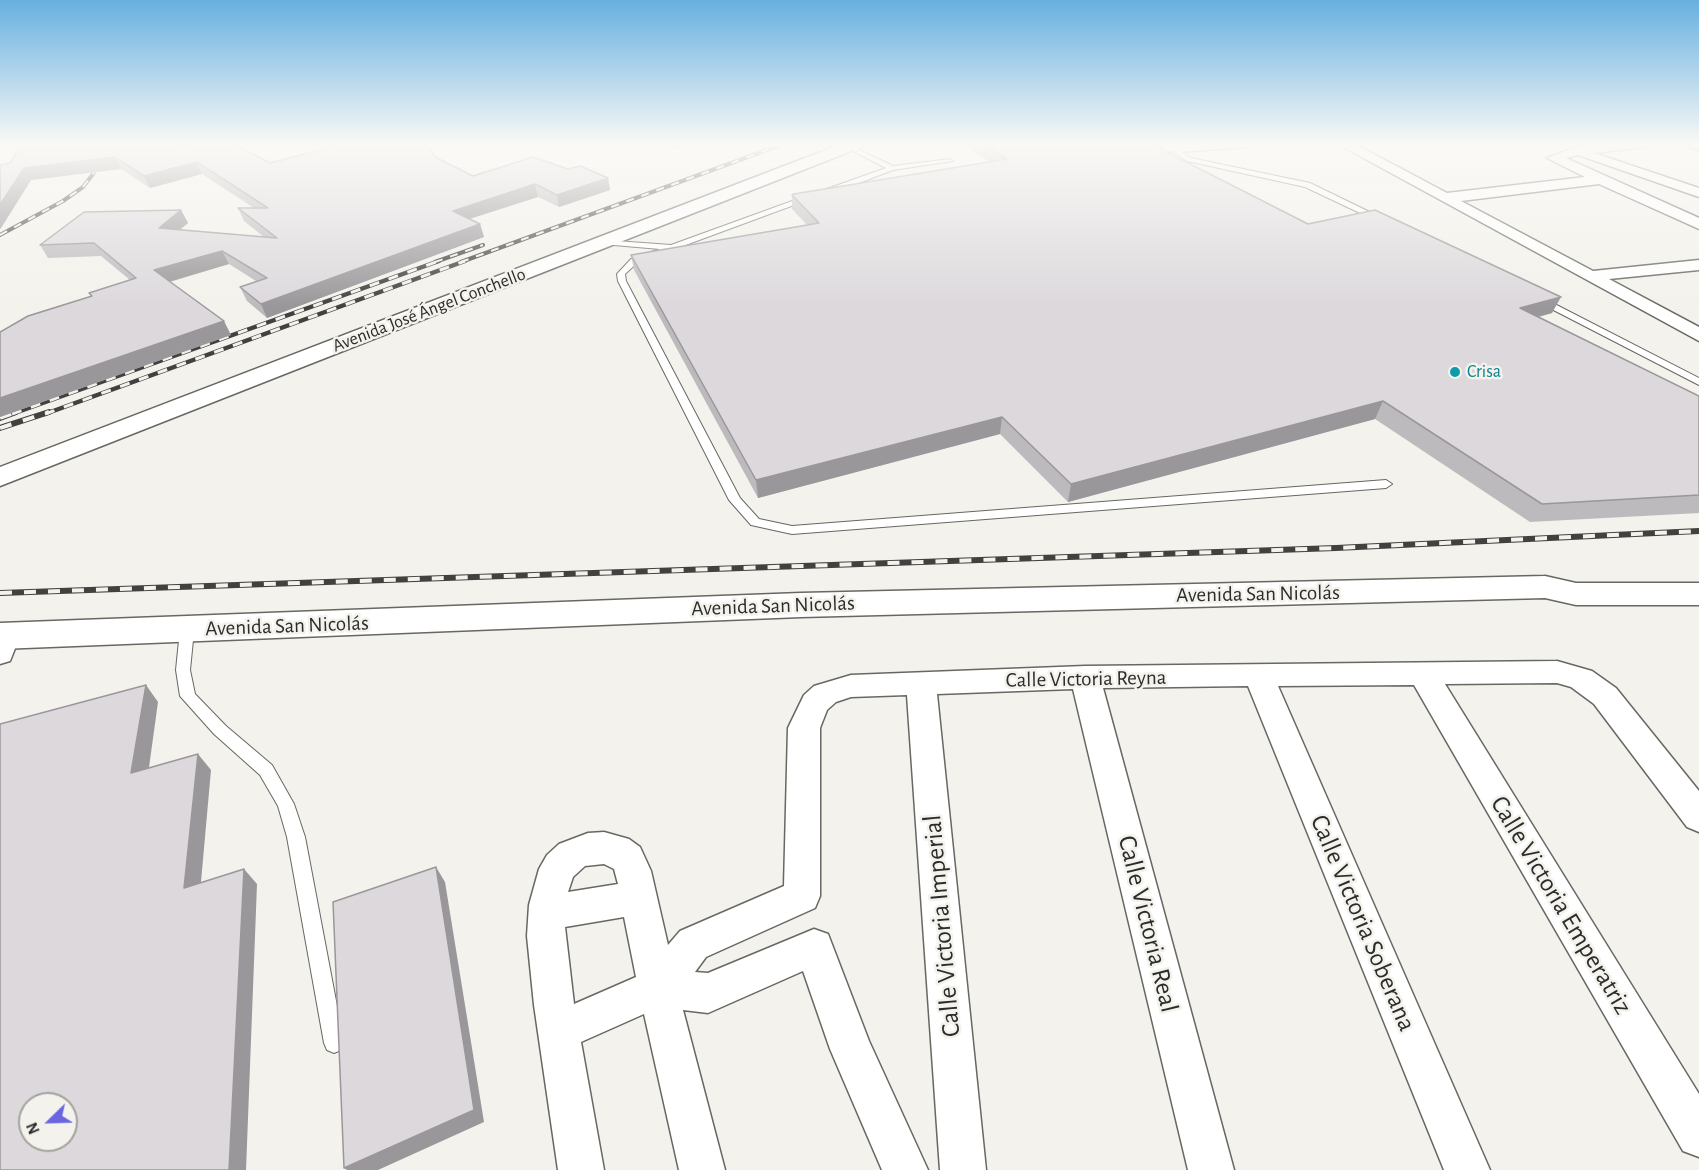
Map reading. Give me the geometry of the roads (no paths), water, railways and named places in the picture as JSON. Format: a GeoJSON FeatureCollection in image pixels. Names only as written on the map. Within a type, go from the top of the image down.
{"type":"FeatureCollection","features":[{"type":"Feature","properties":{"kind":"main road","name":"Avenida José Ángel Conchello"},"geometry":{"type":"LineString","coordinates":[[0,465],[707,198]]}},
{"type":"Feature","properties":{"kind":"main road","name":"Avenida José Ángel Conchello"},"geometry":{"type":"LineString","coordinates":[[0,477],[714,198]]}},
{"type":"Feature","properties":{"kind":"main road","name":"Avenida San Nicolás"},"geometry":{"type":"LineString","coordinates":[[1545,587],[1567,576],[1582,574],[1699,573]]}},
{"type":"Feature","properties":{"kind":"main road","name":"Avenida San Nicolás"},"geometry":{"type":"LineString","coordinates":[[2,642],[187,630],[791,605],[1545,587],[1576,594],[1699,594]]}},
{"type":"Feature","properties":{"kind":"street"},"geometry":{"type":"LineString","coordinates":[[1446,198],[1699,335]]}},
{"type":"Feature","properties":{"kind":"street"},"geometry":{"type":"LineString","coordinates":[[1640,198],[1699,224]]}},
{"type":"Feature","properties":{"kind":"street"},"geometry":{"type":"LineString","coordinates":[[1591,276],[1699,265]]}},
{"type":"Feature","properties":{"kind":"street","name":"Calle Victoria Reyna"},"geometry":{"type":"LineString","coordinates":[[658,988],[693,944],[802,896],[804,728],[808,715],[825,694],[851,686],[1085,677],[1258,677],[1557,672],[1581,679],[1605,696],[1699,817]]}},
{"type":"Feature","properties":{"kind":"street","name":"Calle Victoria Emperatriz"},"geometry":{"type":"LineString","coordinates":[[1423,674],[1699,1135]]}},
{"type":"Feature","properties":{"kind":"street","name":"Calle Victoria Real"},"geometry":{"type":"LineString","coordinates":[[1085,677],[1211,1170]]}},
{"type":"Feature","properties":{"kind":"street","name":"Calle Victoria Soberana"},"geometry":{"type":"LineString","coordinates":[[1258,677],[1467,1170]]}},
{"type":"Feature","properties":{"kind":"street","name":"Calle Victoria Imperial"},"geometry":{"type":"LineString","coordinates":[[921,682],[963,1170]]}},
{"type":"Feature","properties":{"kind":"street"},"geometry":{"type":"LineString","coordinates":[[582,1170],[558,1031],[546,936],[552,881],[560,866],[572,855],[588,849],[617,850],[627,858],[639,897],[658,988],[702,1170]]}},
{"type":"Feature","properties":{"kind":"street"},"geometry":{"type":"LineString","coordinates":[[547,913],[639,897]]}},
{"type":"Feature","properties":{"kind":"street"},"geometry":{"type":"LineString","coordinates":[[558,1031],[658,988],[708,993],[814,946],[851,1049],[905,1170]]}},
{"type":"Feature","properties":{"kind":"lane"},"geometry":{"type":"LineString","coordinates":[[810,198],[674,247],[626,267],[621,274],[622,281],[735,500],[755,522],[792,530],[1386,484]]}},
{"type":"Feature","properties":{"kind":"lane"},"geometry":{"type":"LineString","coordinates":[[1334,198],[1391,224]]}},
{"type":"Feature","properties":{"kind":"lane"},"geometry":{"type":"LineString","coordinates":[[602,242],[674,247]]}},
{"type":"Feature","properties":{"kind":"lane"},"geometry":{"type":"LineString","coordinates":[[1531,295],[1699,382]]}},
{"type":"Feature","properties":{"kind":"lane"},"geometry":{"type":"LineString","coordinates":[[187,630],[183,670],[188,696],[220,730],[266,770],[286,804],[296,837],[334,1043]]}},
{"type":"Feature","properties":{"kind":"railway"},"geometry":{"type":"LineString","coordinates":[[0,235],[68,198]]}},
{"type":"Feature","properties":{"kind":"railway"},"geometry":{"type":"LineString","coordinates":[[461,262],[637,198]]}},
{"type":"Feature","properties":{"kind":"railway"},"geometry":{"type":"LineString","coordinates":[[435,262],[483,245]]}},
{"type":"Feature","properties":{"kind":"railway"},"geometry":{"type":"LineString","coordinates":[[12,414],[439,261]]}},
{"type":"Feature","properties":{"kind":"railway"},"geometry":{"type":"LineString","coordinates":[[45,414],[465,261]]}},
{"type":"Feature","properties":{"kind":"railway"},"geometry":{"type":"LineString","coordinates":[[0,418],[16,412]]}},
{"type":"Feature","properties":{"kind":"railway"},"geometry":{"type":"LineString","coordinates":[[0,428],[49,412]]}},
{"type":"Feature","properties":{"kind":"railway"},"geometry":{"type":"LineString","coordinates":[[0,593],[1336,548],[1699,531]]}},
{"type":"Feature","properties":{"kind":"place","name":"Crisa"},"geometry":{"type":"Point","coordinates":[1455,372]}}]}
